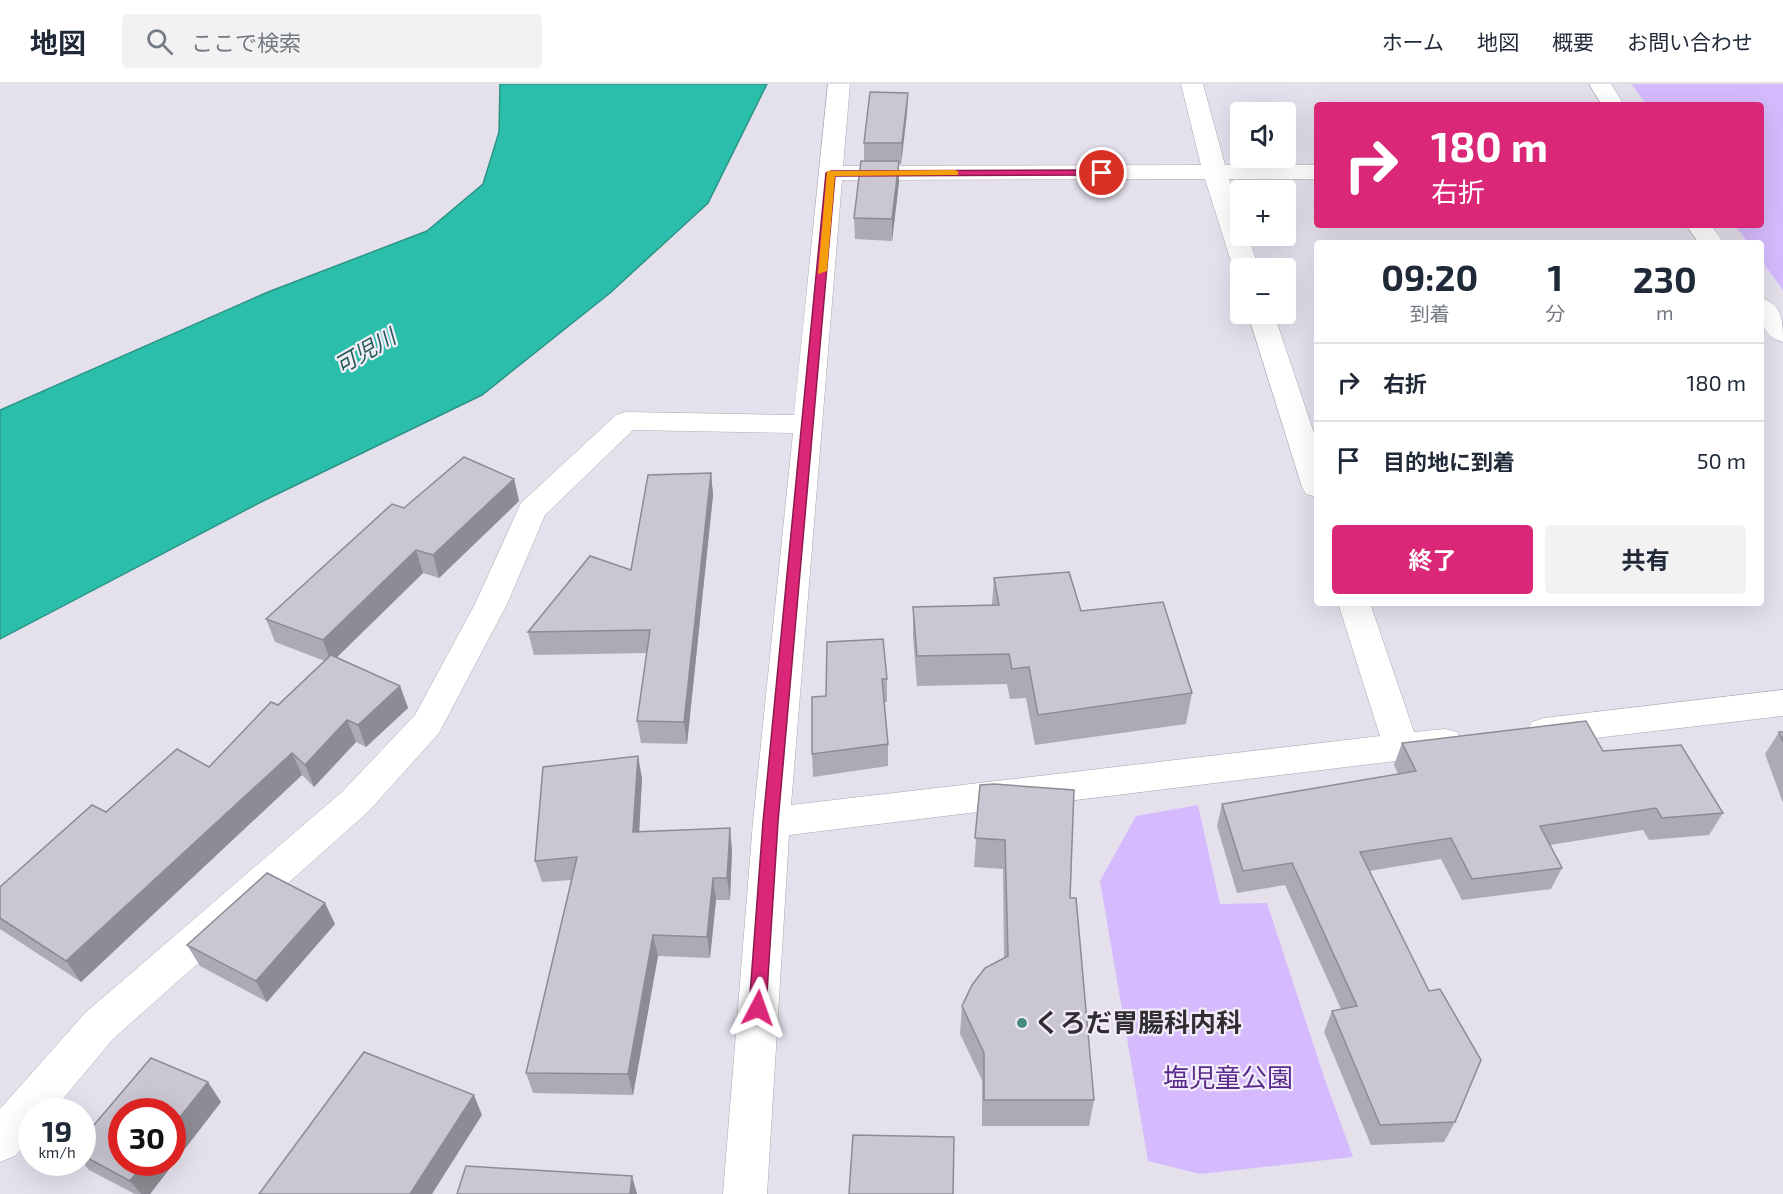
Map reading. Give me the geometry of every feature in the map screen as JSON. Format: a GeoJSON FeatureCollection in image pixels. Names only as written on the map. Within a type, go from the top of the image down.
{"type":"FeatureCollection","features":[{"type":"Feature","properties":{"kind":"street"},"geometry":{"type":"LineString","coordinates":[[745,1194],[771,822],[839,84]]}},
{"type":"Feature","properties":{"kind":"street"},"geometry":{"type":"LineString","coordinates":[[1192,84],[1215,173],[1243,258]]}},
{"type":"Feature","properties":{"kind":"street"},"geometry":{"type":"LineString","coordinates":[[1600,84],[1611,102]]}},
{"type":"Feature","properties":{"kind":"street"},"geometry":{"type":"LineString","coordinates":[[831,173],[1314,172]]}},
{"type":"Feature","properties":{"kind":"street"},"geometry":{"type":"LineString","coordinates":[[1700,228],[1710,240]]}},
{"type":"Feature","properties":{"kind":"street"},"geometry":{"type":"LineString","coordinates":[[1764,310],[1783,334]]}},
{"type":"Feature","properties":{"kind":"street"},"geometry":{"type":"LineString","coordinates":[[1264,324],[1314,478]]}},
{"type":"Feature","properties":{"kind":"street"},"geometry":{"type":"LineString","coordinates":[[0,1141],[99,1026],[356,801],[427,724],[491,604],[532,510],[626,421],[808,424]]}},
{"type":"Feature","properties":{"kind":"street"},"geometry":{"type":"LineString","coordinates":[[1355,606],[1401,747]]}},
{"type":"Feature","properties":{"kind":"street"},"geometry":{"type":"LineString","coordinates":[[1517,734],[1783,704]]}},
{"type":"Feature","properties":{"kind":"street"},"geometry":{"type":"LineString","coordinates":[[771,822],[1470,739]]}},
{"type":"Feature","properties":{"kind":"green space"},"geometry":{"type":"Polygon","coordinates":[[[1631,84],[1783,84],[1783,290],[1764,264],[1764,240],[1746,240],[1737,228],[1764,228],[1764,102],[1645,102],[1631,84]]]}},
{"type":"Feature","properties":{"kind":"green space","name":"塩児童公園"},"geometry":{"type":"Polygon","coordinates":[[[1198,805],[1220,904],[1267,903],[1324,1077],[1353,1157],[1200,1174],[1148,1161],[1100,881],[1136,816],[1198,805]]]}},
{"type":"Feature","properties":{"kind":"water","name":"可児川"},"geometry":{"type":"Polygon","coordinates":[[[500,84],[767,84],[708,203],[610,293],[482,395],[263,501],[0,639],[0,410],[268,292],[427,231],[483,184],[499,132],[500,84]]]}},
{"type":"Feature","properties":{"kind":"building"},"geometry":{"type":"Polygon","coordinates":[[[870,92],[908,93],[902,143],[864,143],[870,92]]]}},
{"type":"Feature","properties":{"kind":"building"},"geometry":{"type":"Polygon","coordinates":[[[861,161],[899,161],[892,219],[854,218],[861,161]]]}},
{"type":"Feature","properties":{"kind":"building"},"geometry":{"type":"Polygon","coordinates":[[[464,457],[514,479],[433,555],[416,550],[323,640],[266,619],[392,504],[404,508],[464,457]]]}},
{"type":"Feature","properties":{"kind":"building"},"geometry":{"type":"Polygon","coordinates":[[[711,473],[684,722],[637,721],[650,630],[528,632],[590,556],[631,570],[648,475],[711,473]]]}},
{"type":"Feature","properties":{"kind":"building"},"geometry":{"type":"Polygon","coordinates":[[[1069,572],[1081,611],[1163,602],[1192,693],[1038,715],[1029,667],[1012,669],[1009,654],[917,656],[913,607],[999,605],[994,578],[1069,572]]]}},
{"type":"Feature","properties":{"kind":"building"},"geometry":{"type":"Polygon","coordinates":[[[883,639],[887,679],[882,679],[888,744],[812,754],[812,697],[826,696],[827,642],[883,639]]]}},
{"type":"Feature","properties":{"kind":"building"},"geometry":{"type":"Polygon","coordinates":[[[331,655],[400,686],[358,725],[347,720],[305,765],[292,753],[66,961],[0,918],[0,887],[92,805],[106,812],[177,749],[209,767],[271,702],[278,705],[331,655]]]}},
{"type":"Feature","properties":{"kind":"building"},"geometry":{"type":"Polygon","coordinates":[[[1586,721],[1603,751],[1681,745],[1723,813],[1662,818],[1656,808],[1540,826],[1562,868],[1472,879],[1451,838],[1360,852],[1429,991],[1440,989],[1481,1060],[1455,1122],[1380,1125],[1332,1011],[1357,1006],[1292,863],[1243,871],[1222,804],[1416,771],[1402,743],[1586,721]]]}},
{"type":"Feature","properties":{"kind":"building"},"geometry":{"type":"Polygon","coordinates":[[[638,756],[633,832],[730,828],[727,878],[713,878],[707,937],[653,935],[628,1074],[526,1073],[577,857],[535,861],[543,767],[638,756]]]}},
{"type":"Feature","properties":{"kind":"building"},"geometry":{"type":"Polygon","coordinates":[[[980,785],[1074,790],[1070,898],[1076,898],[1094,1100],[984,1100],[984,1053],[962,1006],[972,985],[985,968],[1008,956],[1005,840],[975,838],[980,785]]]}},
{"type":"Feature","properties":{"kind":"building"},"geometry":{"type":"Polygon","coordinates":[[[267,873],[325,903],[256,981],[187,945],[267,873]]]}},
{"type":"Feature","properties":{"kind":"building"},"geometry":{"type":"Polygon","coordinates":[[[364,1052],[474,1095],[410,1194],[259,1194],[364,1052]]]}},
{"type":"Feature","properties":{"kind":"building"},"geometry":{"type":"Polygon","coordinates":[[[151,1058],[208,1082],[186,1110],[186,1098],[117,1098],[151,1058]]]}},
{"type":"Feature","properties":{"kind":"building"},"geometry":{"type":"Polygon","coordinates":[[[108,1108],[108,1169],[96,1163],[96,1123],[108,1108]]]}},
{"type":"Feature","properties":{"kind":"building"},"geometry":{"type":"Polygon","coordinates":[[[853,1135],[954,1137],[953,1194],[849,1194],[853,1135]]]}},
{"type":"Feature","properties":{"kind":"building"},"geometry":{"type":"Polygon","coordinates":[[[466,1166],[632,1176],[630,1194],[457,1194],[466,1166]]]}},
{"type":"Feature","properties":{"kind":"building"},"geometry":{"type":"Polygon","coordinates":[[[121,1176],[134,1176],[130,1181],[121,1176]]]}},
{"type":"Feature","properties":{"kind":"slow traffic"},"geometry":{"type":"LineString","coordinates":[[822,271],[831,173],[954,173]]}},
{"type":"Feature","properties":{"kind":"place","name":"くろだ胃腸科内科"},"geometry":{"type":"Point","coordinates":[1022,1023]}},
{"type":"Feature","properties":{"kind":"route"},"geometry":{"type":"LineString","coordinates":[[758,1008],[771,822],[831,173],[1102,173]]}}]}
